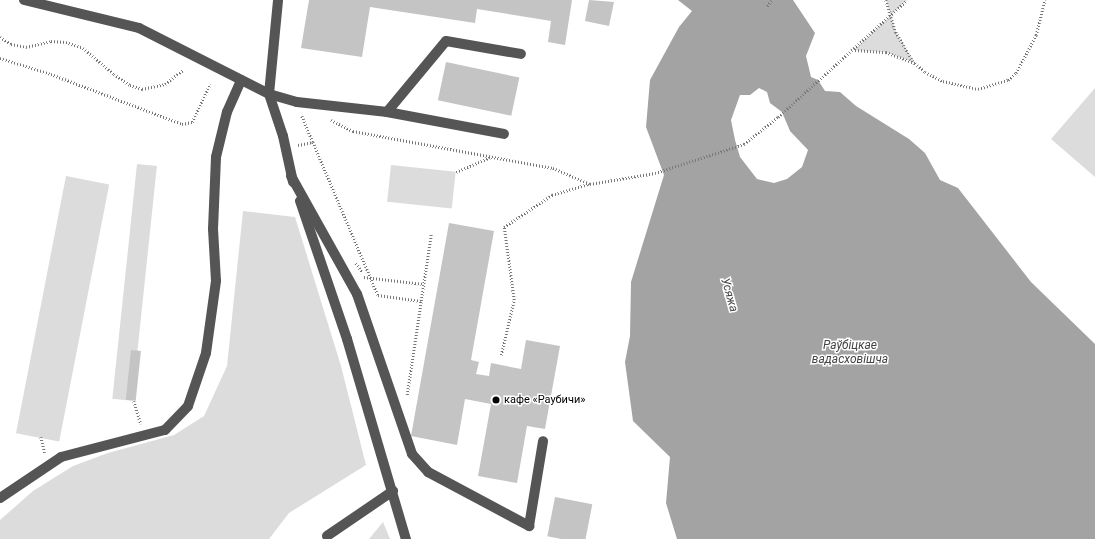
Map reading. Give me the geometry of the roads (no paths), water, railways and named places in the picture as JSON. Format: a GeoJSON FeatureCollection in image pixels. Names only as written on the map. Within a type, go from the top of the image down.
{"type":"FeatureCollection","features":[{"type":"Feature","properties":{"kind":"street"},"geometry":{"type":"LineString","coordinates":[[24,0],[139,28],[269,94],[297,102],[387,112],[504,134]]}},
{"type":"Feature","properties":{"kind":"street"},"geometry":{"type":"LineString","coordinates":[[278,0],[269,94],[283,136],[291,176],[347,338],[406,539]]}},
{"type":"Feature","properties":{"kind":"street"},"geometry":{"type":"LineString","coordinates":[[387,112],[446,41],[521,54]]}},
{"type":"Feature","properties":{"kind":"street"},"geometry":{"type":"LineString","coordinates":[[0,498],[61,457],[165,430],[188,406],[206,353],[216,281],[213,229],[216,158],[227,112],[241,80]]}},
{"type":"Feature","properties":{"kind":"street"},"geometry":{"type":"LineString","coordinates":[[291,176],[357,294],[412,454],[428,472],[529,526],[543,441]]}},
{"type":"Feature","properties":{"kind":"street"},"geometry":{"type":"LineString","coordinates":[[327,536],[393,491]]}},
{"type":"Feature","properties":{"kind":"water","name":"Раўбіцкае вадасховішча"},"geometry":{"type":"Polygon","coordinates":[[[678,0],[793,0],[815,33],[806,56],[811,77],[818,80],[825,91],[840,92],[856,106],[909,139],[925,153],[940,180],[958,188],[1031,282],[1095,344],[1095,539],[677,539],[666,503],[670,457],[633,421],[625,362],[630,336],[631,282],[664,175],[646,127],[650,80],[679,27],[692,11],[678,0]],[[759,88],[750,95],[740,95],[731,120],[740,157],[757,179],[774,183],[787,179],[802,167],[808,150],[790,131],[782,112],[770,103],[767,92],[759,88]]]}},
{"type":"Feature","properties":{"kind":"place","name":"кафе «Раубичи»"},"geometry":{"type":"Point","coordinates":[496,400]}},
{"type":"Feature","properties":{"kind":"water label","name":"Усяжа"},"geometry":{"type":"Point","coordinates":[729,295]}}]}
